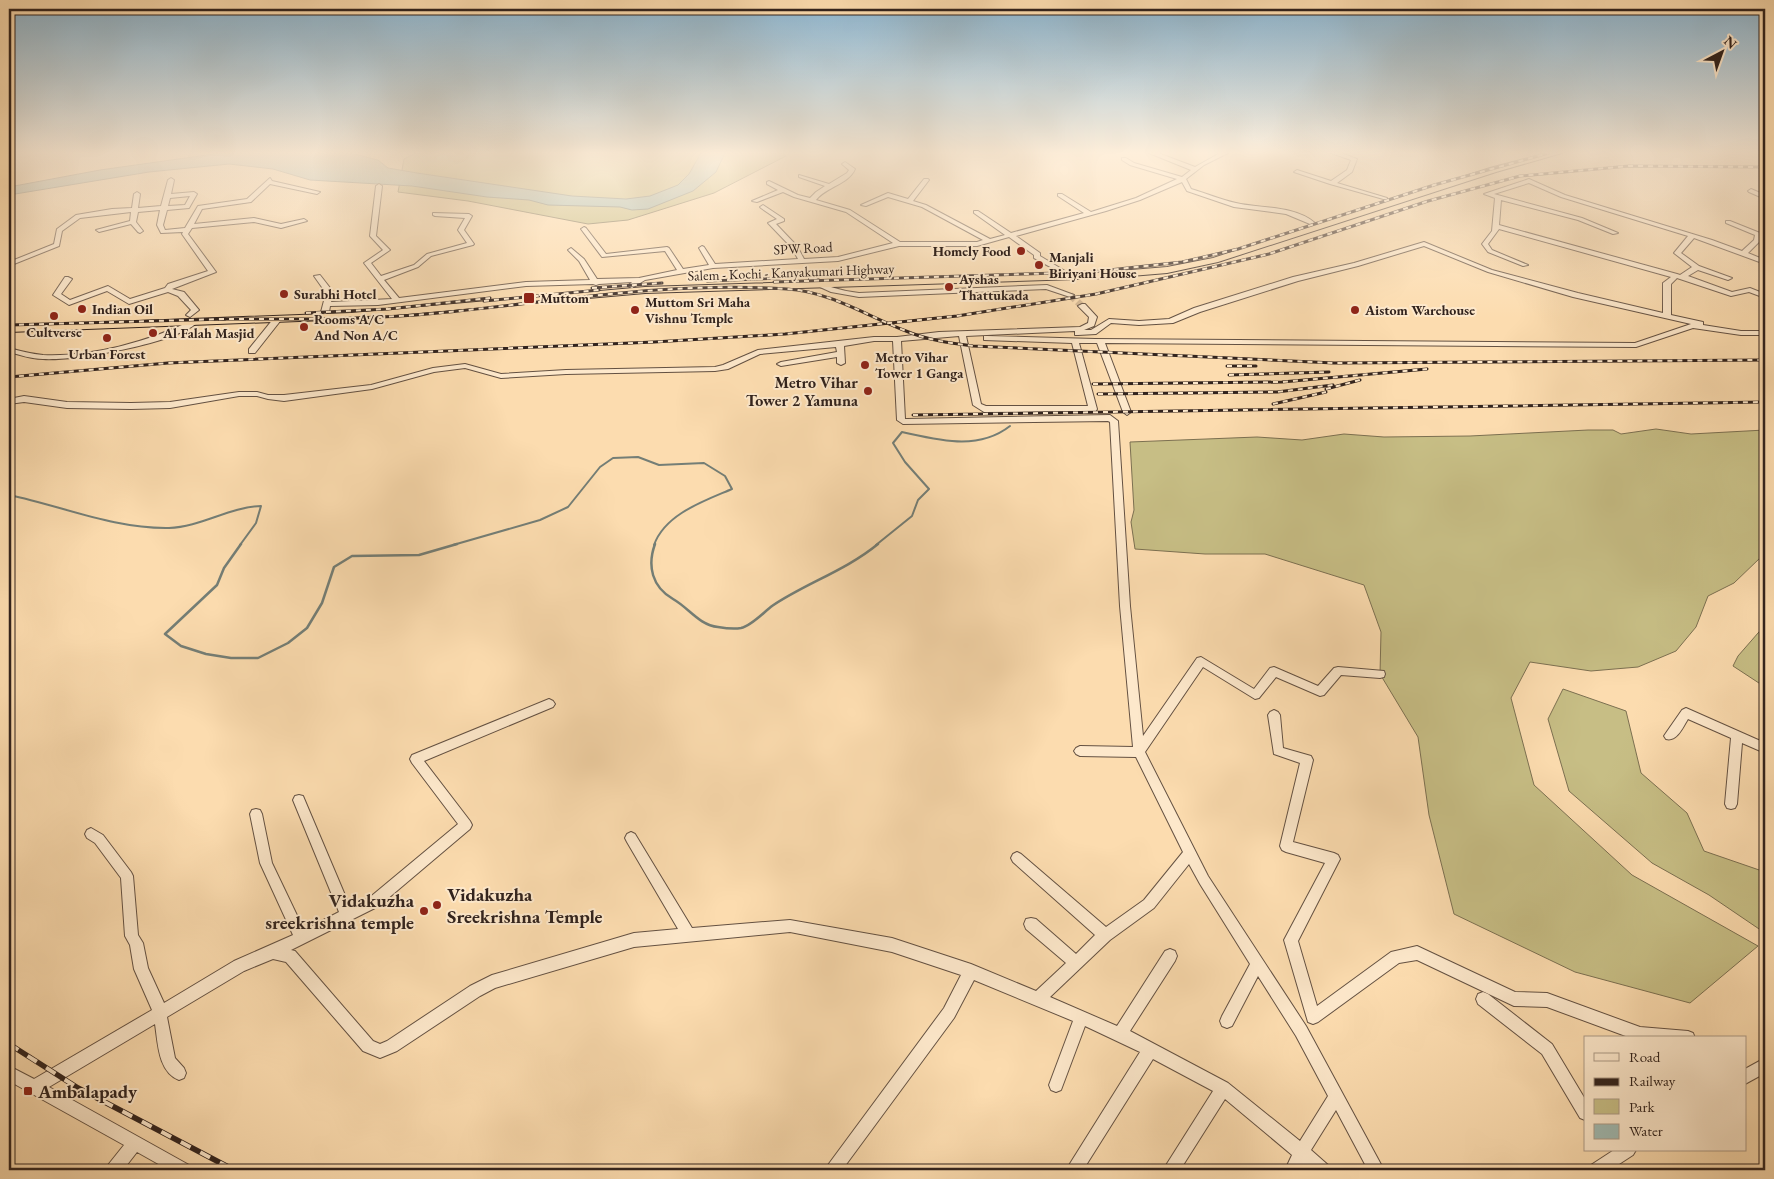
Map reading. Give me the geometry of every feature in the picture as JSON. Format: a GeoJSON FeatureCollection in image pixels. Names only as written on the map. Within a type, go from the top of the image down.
{"type":"FeatureCollection","features":[{"type":"Feature","properties":{"kind":"highway","name":"Salem - Kochi - Kanyakumari Highway"},"geometry":{"type":"LineString","coordinates":[[9,323],[174,316],[192,319],[276,320],[395,313],[645,290],[1063,272],[1167,264],[1250,244],[1358,208]]}},
{"type":"Feature","properties":{"kind":"highway","name":"Salem - Kochi - Kanyakumari Highway"},"geometry":{"type":"LineString","coordinates":[[9,329],[166,324],[192,319],[635,283],[816,282],[1107,275],[1166,270],[1247,251],[1378,208]]}},
{"type":"Feature","properties":{"kind":"highway"},"geometry":{"type":"LineString","coordinates":[[166,324],[174,316]]}},
{"type":"Feature","properties":{"kind":"street"},"geometry":{"type":"LineString","coordinates":[[163,208],[160,226],[162,230],[254,220],[281,226],[304,221]]}},
{"type":"Feature","properties":{"kind":"street"},"geometry":{"type":"LineString","coordinates":[[9,264],[57,245],[59,230],[78,216],[163,208]]}},
{"type":"Feature","properties":{"kind":"street"},"geometry":{"type":"LineString","coordinates":[[68,279],[57,295],[69,303],[108,288],[130,302],[168,290],[171,286],[212,272],[185,234],[199,208]]}},
{"type":"Feature","properties":{"kind":"street"},"geometry":{"type":"LineString","coordinates":[[376,208],[373,236],[387,250],[367,262],[397,301]]}},
{"type":"Feature","properties":{"kind":"street"},"geometry":{"type":"LineString","coordinates":[[764,208],[782,220],[771,223],[795,247],[802,260]]}},
{"type":"Feature","properties":{"kind":"street"},"geometry":{"type":"LineString","coordinates":[[839,208],[848,211],[899,244]]}},
{"type":"Feature","properties":{"kind":"street"},"geometry":{"type":"LineString","coordinates":[[928,208],[989,241]]}},
{"type":"Feature","properties":{"kind":"street"},"geometry":{"type":"LineString","coordinates":[[1081,208],[1090,214]]}},
{"type":"Feature","properties":{"kind":"street","name":"SPW Road"},"geometry":{"type":"LineString","coordinates":[[326,308],[397,301],[526,284],[635,283],[680,270],[713,266],[838,259],[899,244],[977,244],[1109,208]]}},
{"type":"Feature","properties":{"kind":"street"},"geometry":{"type":"LineString","coordinates":[[1260,208],[1298,214],[1312,223]]}},
{"type":"Feature","properties":{"kind":"street"},"geometry":{"type":"LineString","coordinates":[[1497,208],[1495,231],[1485,244],[1486,248],[1525,265]]}},
{"type":"Feature","properties":{"kind":"street"},"geometry":{"type":"LineString","coordinates":[[1538,208],[1575,218],[1615,233]]}},
{"type":"Feature","properties":{"kind":"street"},"geometry":{"type":"LineString","coordinates":[[1602,208],[1692,236],[1765,262]]}},
{"type":"Feature","properties":{"kind":"street"},"geometry":{"type":"LineString","coordinates":[[136,210],[133,222],[140,232]]}},
{"type":"Feature","properties":{"kind":"street"},"geometry":{"type":"LineString","coordinates":[[976,212],[1013,235],[1038,254],[1036,258],[1063,272]]}},
{"type":"Feature","properties":{"kind":"street"},"geometry":{"type":"LineString","coordinates":[[379,278],[416,266],[429,255],[471,244],[461,230],[469,216],[435,214]]}},
{"type":"Feature","properties":{"kind":"street"},"geometry":{"type":"LineString","coordinates":[[99,230],[133,222]]}},
{"type":"Feature","properties":{"kind":"street"},"geometry":{"type":"LineString","coordinates":[[1728,222],[1758,234],[1757,241],[1743,254]]}},
{"type":"Feature","properties":{"kind":"street"},"geometry":{"type":"LineString","coordinates":[[1496,226],[1679,276],[1730,294],[1750,290],[1765,296]]}},
{"type":"Feature","properties":{"kind":"street"},"geometry":{"type":"LineString","coordinates":[[584,229],[604,256],[667,249],[680,270]]}},
{"type":"Feature","properties":{"kind":"street"},"geometry":{"type":"LineString","coordinates":[[1692,236],[1677,253],[1697,267],[1728,278]]}},
{"type":"Feature","properties":{"kind":"street"},"geometry":{"type":"LineString","coordinates":[[1038,329],[1080,333],[1093,332],[1109,321],[1156,323],[1170,321],[1197,310],[1296,279],[1356,265],[1424,244],[1490,271],[1576,295],[1730,329],[1765,329]]}},
{"type":"Feature","properties":{"kind":"street"},"geometry":{"type":"LineString","coordinates":[[702,248],[713,266]]}},
{"type":"Feature","properties":{"kind":"street"},"geometry":{"type":"LineString","coordinates":[[571,250],[582,260],[596,283]]}},
{"type":"Feature","properties":{"kind":"street"},"geometry":{"type":"LineString","coordinates":[[1667,316],[1667,283],[1697,267]]}},
{"type":"Feature","properties":{"kind":"street"},"geometry":{"type":"LineString","coordinates":[[318,276],[330,293],[326,308]]}},
{"type":"Feature","properties":{"kind":"street"},"geometry":{"type":"LineString","coordinates":[[816,282],[843,293],[859,295],[1047,287],[1070,295]]}},
{"type":"Feature","properties":{"kind":"street"},"geometry":{"type":"LineString","coordinates":[[9,350],[44,357],[86,353],[134,344],[181,329],[192,319],[195,310],[181,294],[168,290]]}},
{"type":"Feature","properties":{"kind":"street"},"geometry":{"type":"LineString","coordinates":[[9,401],[24,399],[67,405],[131,406],[170,405],[239,394],[257,394],[284,398],[372,387],[433,370],[465,366],[501,376],[566,372],[715,369],[725,367],[758,352],[874,339],[1087,327],[1091,324],[1094,317],[1082,306]]}},
{"type":"Feature","properties":{"kind":"street"},"geometry":{"type":"LineString","coordinates":[[252,351],[276,320]]}},
{"type":"Feature","properties":{"kind":"street"},"geometry":{"type":"LineString","coordinates":[[962,333],[984,337],[1076,341],[1626,345],[1650,342],[1693,326],[1741,333],[1765,333]]}},
{"type":"Feature","properties":{"kind":"street"},"geometry":{"type":"LineString","coordinates":[[962,333],[977,405],[984,410],[1093,409],[1076,341]]}},
{"type":"Feature","properties":{"kind":"street"},"geometry":{"type":"LineString","coordinates":[[897,339],[901,420],[906,422],[1110,418],[1114,421],[1125,606],[1139,752],[1204,880],[1301,1031],[1376,1170]]}},
{"type":"Feature","properties":{"kind":"street"},"geometry":{"type":"LineString","coordinates":[[1100,341],[1127,412]]}},
{"type":"Feature","properties":{"kind":"street"},"geometry":{"type":"LineString","coordinates":[[840,344],[841,363]]}},
{"type":"Feature","properties":{"kind":"street"},"geometry":{"type":"LineString","coordinates":[[781,364],[841,354]]}},
{"type":"Feature","properties":{"kind":"street"},"geometry":{"type":"LineString","coordinates":[[1139,752],[1201,661],[1256,695],[1274,671],[1320,692],[1338,671],[1380,674]]}},
{"type":"Feature","properties":{"kind":"street"},"geometry":{"type":"LineString","coordinates":[[35,1087],[239,966],[301,939],[374,902],[466,825],[416,759],[549,704]]}},
{"type":"Feature","properties":{"kind":"street"},"geometry":{"type":"LineString","coordinates":[[1670,736],[1686,713],[1765,748]]}},
{"type":"Feature","properties":{"kind":"street"},"geometry":{"type":"LineString","coordinates":[[1274,715],[1278,751],[1307,760],[1286,846],[1334,859],[1291,940],[1313,1017],[1396,957],[1416,953],[1514,999],[1547,1000],[1640,1034],[1664,1036]]}},
{"type":"Feature","properties":{"kind":"street"},"geometry":{"type":"LineString","coordinates":[[1731,804],[1737,736]]}},
{"type":"Feature","properties":{"kind":"street"},"geometry":{"type":"LineString","coordinates":[[1080,751],[1139,752]]}},
{"type":"Feature","properties":{"kind":"street"},"geometry":{"type":"LineString","coordinates":[[298,800],[347,916]]}},
{"type":"Feature","properties":{"kind":"street"},"geometry":{"type":"LineString","coordinates":[[256,814],[266,863],[301,939]]}},
{"type":"Feature","properties":{"kind":"street"},"geometry":{"type":"LineString","coordinates":[[91,834],[99,839],[127,876],[132,936],[136,942],[141,970],[158,1006],[169,1062],[179,1072]]}},
{"type":"Feature","properties":{"kind":"street"},"geometry":{"type":"LineString","coordinates":[[631,838],[689,935]]}},
{"type":"Feature","properties":{"kind":"street"},"geometry":{"type":"LineString","coordinates":[[1039,998],[1105,936],[1149,904],[1190,853]]}},
{"type":"Feature","properties":{"kind":"street"},"geometry":{"type":"LineString","coordinates":[[1017,858],[1105,936]]}},
{"type":"Feature","properties":{"kind":"street"},"geometry":{"type":"LineString","coordinates":[[1030,924],[1076,963]]}},
{"type":"Feature","properties":{"kind":"street"},"geometry":{"type":"LineString","coordinates":[[273,952],[290,956],[368,1046],[380,1051],[392,1046],[492,982],[634,940],[790,926],[892,945],[971,971],[1039,998],[1151,1049],[1223,1088],[1323,1170]]}},
{"type":"Feature","properties":{"kind":"street"},"geometry":{"type":"LineString","coordinates":[[1120,1034],[1170,956]]}},
{"type":"Feature","properties":{"kind":"street"},"geometry":{"type":"LineString","coordinates":[[1227,1020],[1258,964]]}},
{"type":"Feature","properties":{"kind":"street"},"geometry":{"type":"LineString","coordinates":[[833,1170],[949,1012],[971,971]]}},
{"type":"Feature","properties":{"kind":"street"},"geometry":{"type":"LineString","coordinates":[[1483,999],[1547,1049],[1584,1111]]}},
{"type":"Feature","properties":{"kind":"street"},"geometry":{"type":"LineString","coordinates":[[1056,1085],[1082,1017]]}},
{"type":"Feature","properties":{"kind":"street"},"geometry":{"type":"LineString","coordinates":[[1074,1170],[1151,1049]]}},
{"type":"Feature","properties":{"kind":"street"},"geometry":{"type":"LineString","coordinates":[[9,1073],[184,1170]]}},
{"type":"Feature","properties":{"kind":"street"},"geometry":{"type":"LineString","coordinates":[[1171,1170],[1223,1088]]}},
{"type":"Feature","properties":{"kind":"street"},"geometry":{"type":"LineString","coordinates":[[1293,1170],[1302,1151],[1336,1096]]}},
{"type":"Feature","properties":{"kind":"street"},"geometry":{"type":"LineString","coordinates":[[113,1170],[136,1142]]}},
{"type":"Feature","properties":{"kind":"street"},"geometry":{"type":"LineString","coordinates":[[1596,1170],[1622,1152]]}},
{"type":"Feature","properties":{"kind":"green space"},"geometry":{"type":"Polygon","coordinates":[[[505,208],[666,208],[628,220],[588,224],[505,208]]]}},
{"type":"Feature","properties":{"kind":"green space"},"geometry":{"type":"Polygon","coordinates":[[[1656,429],[1691,434],[1765,430],[1765,558],[1760,558],[1734,583],[1708,596],[1696,627],[1676,651],[1638,667],[1591,671],[1530,662],[1511,698],[1534,785],[1632,875],[1758,946],[1690,1003],[1575,972],[1454,914],[1429,815],[1418,737],[1380,674],[1381,632],[1364,585],[1265,554],[1205,554],[1135,549],[1131,522],[1134,510],[1130,442],[1257,437],[1302,440],[1344,434],[1384,437],[1470,436],[1588,430],[1613,430],[1621,434],[1656,429]]]}},
{"type":"Feature","properties":{"kind":"green space"},"geometry":{"type":"Polygon","coordinates":[[[1765,625],[1765,687],[1733,666],[1738,656],[1765,625]]]}},
{"type":"Feature","properties":{"kind":"green space"},"geometry":{"type":"Polygon","coordinates":[[[1563,689],[1626,711],[1641,773],[1687,813],[1704,851],[1765,872],[1765,933],[1709,895],[1652,863],[1569,791],[1548,719],[1563,689]]]}},
{"type":"Feature","properties":{"kind":"water"},"geometry":{"type":"Polygon","coordinates":[[[624,208],[650,208],[648,209],[632,210],[624,208]]]}},
{"type":"Feature","properties":{"kind":"waterway"},"geometry":{"type":"LineString","coordinates":[[876,545],[912,516],[918,500],[929,489],[905,462],[893,443],[902,432],[944,440],[972,441],[998,434],[1010,426]]}},
{"type":"Feature","properties":{"kind":"waterway"},"geometry":{"type":"LineString","coordinates":[[453,545],[540,520],[568,507],[600,467],[613,458],[638,457],[659,465],[704,463],[725,476],[732,489],[698,504],[676,517],[659,534],[654,545]]}},
{"type":"Feature","properties":{"kind":"waterway"},"geometry":{"type":"LineString","coordinates":[[9,495],[108,521],[128,525],[169,528],[181,527],[249,507],[261,506],[256,523],[240,545]]}},
{"type":"Feature","properties":{"kind":"waterway"},"geometry":{"type":"LineString","coordinates":[[241,544],[224,568],[217,585],[165,634],[181,646],[206,654],[231,658],[258,658],[288,643],[307,628],[322,603],[334,567],[352,556],[419,555],[457,544]]}},
{"type":"Feature","properties":{"kind":"waterway"},"geometry":{"type":"LineString","coordinates":[[655,544],[651,560],[653,575],[660,588],[705,623],[711,626],[736,628],[749,625],[772,606],[852,562],[878,544]]}},
{"type":"Feature","properties":{"kind":"tunnel"},"geometry":{"type":"LineString","coordinates":[[1070,295],[1082,306]]}},
{"type":"Feature","properties":{"kind":"railway"},"geometry":{"type":"LineString","coordinates":[[774,282],[1091,272],[1182,262],[1238,249],[1364,208]]}},
{"type":"Feature","properties":{"kind":"railway"},"geometry":{"type":"LineString","coordinates":[[887,323],[957,316],[1096,294],[1269,254],[1407,208]]}},
{"type":"Feature","properties":{"kind":"railway"},"geometry":{"type":"LineString","coordinates":[[707,281],[780,278]]}},
{"type":"Feature","properties":{"kind":"railway"},"geometry":{"type":"LineString","coordinates":[[592,288],[662,283]]}},
{"type":"Feature","properties":{"kind":"railway"},"geometry":{"type":"LineString","coordinates":[[225,319],[383,317],[656,290],[743,287],[803,291],[833,299],[887,323]]}},
{"type":"Feature","properties":{"kind":"railway"},"geometry":{"type":"LineString","coordinates":[[484,301],[599,290]]}},
{"type":"Feature","properties":{"kind":"railway"},"geometry":{"type":"LineString","coordinates":[[306,313],[388,309],[490,298]]}},
{"type":"Feature","properties":{"kind":"railway"},"geometry":{"type":"LineString","coordinates":[[219,319],[225,319]]}},
{"type":"Feature","properties":{"kind":"railway"},"geometry":{"type":"LineString","coordinates":[[9,325],[225,319]]}},
{"type":"Feature","properties":{"kind":"railway"},"geometry":{"type":"LineString","coordinates":[[9,377],[168,363],[654,342],[785,334],[887,323]]}},
{"type":"Feature","properties":{"kind":"railway"},"geometry":{"type":"LineString","coordinates":[[887,323],[922,337],[973,346],[1334,363],[1765,360]]}},
{"type":"Feature","properties":{"kind":"railway"},"geometry":{"type":"LineString","coordinates":[[1227,366],[1256,366]]}},
{"type":"Feature","properties":{"kind":"railway"},"geometry":{"type":"LineString","coordinates":[[1093,384],[1282,382],[1427,369]]}},
{"type":"Feature","properties":{"kind":"railway"},"geometry":{"type":"LineString","coordinates":[[1229,375],[1329,372]]}},
{"type":"Feature","properties":{"kind":"railway"},"geometry":{"type":"LineString","coordinates":[[1326,389],[1360,380]]}},
{"type":"Feature","properties":{"kind":"railway"},"geometry":{"type":"LineString","coordinates":[[1098,394],[1277,392],[1333,385]]}},
{"type":"Feature","properties":{"kind":"railway"},"geometry":{"type":"LineString","coordinates":[[1273,404],[1326,392]]}},
{"type":"Feature","properties":{"kind":"railway"},"geometry":{"type":"LineString","coordinates":[[913,415],[1765,402]]}},
{"type":"Feature","properties":{"kind":"railway"},"geometry":{"type":"LineString","coordinates":[[9,1044],[78,1088],[234,1170]]}},
{"type":"Feature","properties":{"kind":"place","name":"Homely Food"},"geometry":{"type":"Point","coordinates":[1021,251]}},
{"type":"Feature","properties":{"kind":"place","name":"Manjali Biriyani House"},"geometry":{"type":"Point","coordinates":[1039,265]}},
{"type":"Feature","properties":{"kind":"place","name":"Ayshas Thattukada"},"geometry":{"type":"Point","coordinates":[949,287]}},
{"type":"Feature","properties":{"kind":"place","name":"Surabhi Hotel"},"geometry":{"type":"Point","coordinates":[284,294]}},
{"type":"Feature","properties":{"kind":"place","name":"Muttom"},"geometry":{"type":"Point","coordinates":[529,298]}},
{"type":"Feature","properties":{"kind":"place","name":"Indian Oil"},"geometry":{"type":"Point","coordinates":[82,309]}},
{"type":"Feature","properties":{"kind":"place","name":"Muttom Sri Maha Vishnu Temple"},"geometry":{"type":"Point","coordinates":[635,310]}},
{"type":"Feature","properties":{"kind":"place","name":"Aistom Warehouse"},"geometry":{"type":"Point","coordinates":[1355,310]}},
{"type":"Feature","properties":{"kind":"place","name":"Cultverse"},"geometry":{"type":"Point","coordinates":[54,316]}},
{"type":"Feature","properties":{"kind":"place","name":"Rooms A/C And Non A/C"},"geometry":{"type":"Point","coordinates":[304,327]}},
{"type":"Feature","properties":{"kind":"place","name":"Al Falah Masjid"},"geometry":{"type":"Point","coordinates":[153,333]}},
{"type":"Feature","properties":{"kind":"place","name":"Urban Forest"},"geometry":{"type":"Point","coordinates":[107,338]}},
{"type":"Feature","properties":{"kind":"place","name":"Metro Vihar Tower 1 Ganga"},"geometry":{"type":"Point","coordinates":[865,365]}},
{"type":"Feature","properties":{"kind":"place","name":"Metro Vihar Tower 2 Yamuna"},"geometry":{"type":"Point","coordinates":[868,391]}},
{"type":"Feature","properties":{"kind":"place","name":"Vidakuzha Sreekrishna Temple"},"geometry":{"type":"Point","coordinates":[437,905]}},
{"type":"Feature","properties":{"kind":"place","name":"Vidakuzha sreekrishna temple"},"geometry":{"type":"Point","coordinates":[424,911]}},
{"type":"Feature","properties":{"kind":"place","name":"Ambalapady"},"geometry":{"type":"Point","coordinates":[28,1091]}}]}
